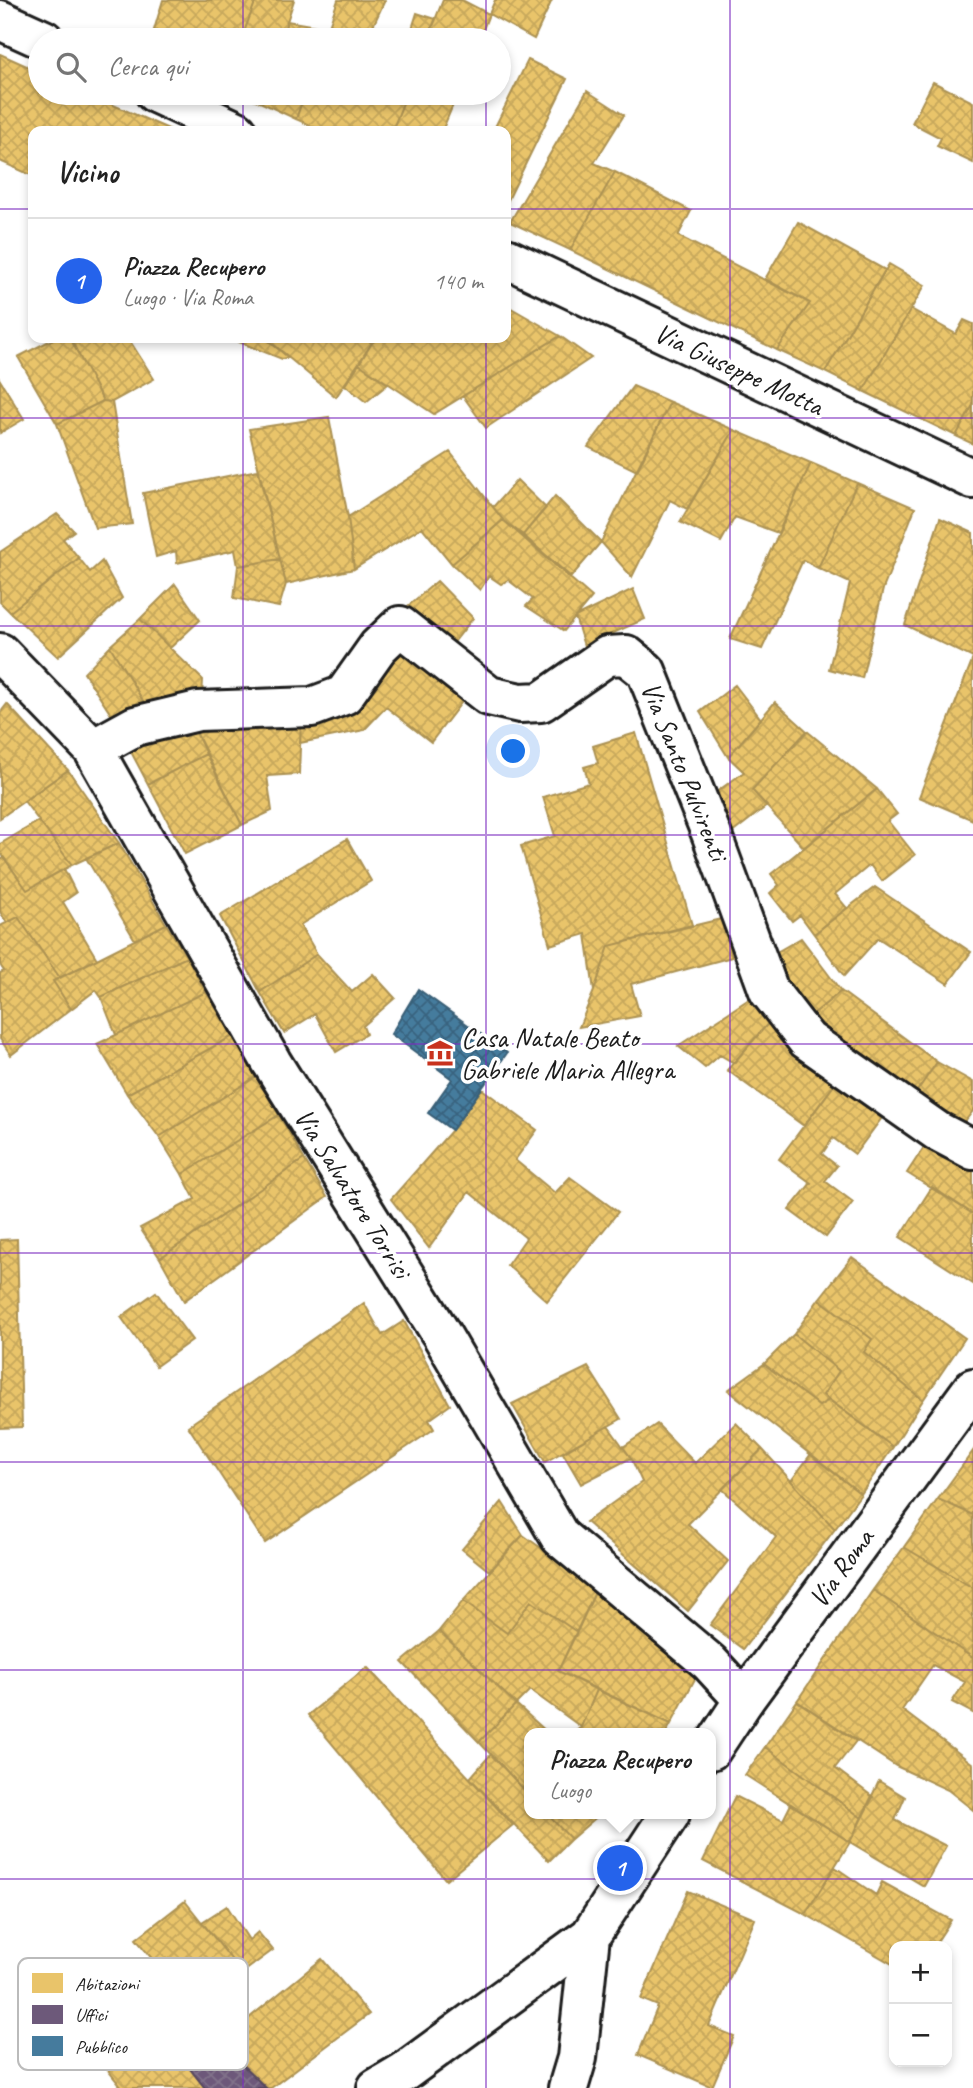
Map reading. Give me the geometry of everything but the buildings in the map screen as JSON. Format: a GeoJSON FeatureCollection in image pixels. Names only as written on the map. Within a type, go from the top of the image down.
{"type":"FeatureCollection","features":[{"type":"Feature","properties":{"kind":"street"},"geometry":{"type":"LineString","coordinates":[[0,20],[28,33]]}},
{"type":"Feature","properties":{"kind":"street"},"geometry":{"type":"LineString","coordinates":[[181,105],[226,126]]}},
{"type":"Feature","properties":{"kind":"street","name":"Via Giuseppe Motta"},"geometry":{"type":"LineString","coordinates":[[511,260],[973,479]]}},
{"type":"Feature","properties":{"kind":"street","name":"Via Santo Pulvirenti"},"geometry":{"type":"LineString","coordinates":[[93,749],[135,726],[198,711],[312,707],[344,695],[378,646],[400,626],[489,696],[520,703],[541,702],[607,656],[626,655],[646,671],[711,833],[769,991],[807,1040],[937,1131],[973,1150]]}},
{"type":"Feature","properties":{"kind":"street","name":"Via Salvatore Torrisi"},"geometry":{"type":"LineString","coordinates":[[0,653],[93,749],[272,1063],[440,1332],[560,1537],[709,1662],[744,1700]]}},
{"type":"Feature","properties":{"kind":"street","name":"Via Roma"},"geometry":{"type":"LineString","coordinates":[[716,1742],[744,1700],[973,1388]]}},
{"type":"Feature","properties":{"kind":"street"},"geometry":{"type":"LineString","coordinates":[[377,2088],[404,2072],[590,1936],[667,1819]]}},
{"type":"Feature","properties":{"kind":"street"},"geometry":{"type":"LineString","coordinates":[[573,2073],[590,1936]]}},
{"type":"Feature","properties":{"kind":"place","name":"Casa Natale Beato Gabriele Maria Allegra"},"geometry":{"type":"Point","coordinates":[440,1053]}},
{"type":"Feature","properties":{"kind":"place","name":"Piazza Recupero"},"geometry":{"type":"Point","coordinates":[620,1868]}}]}
